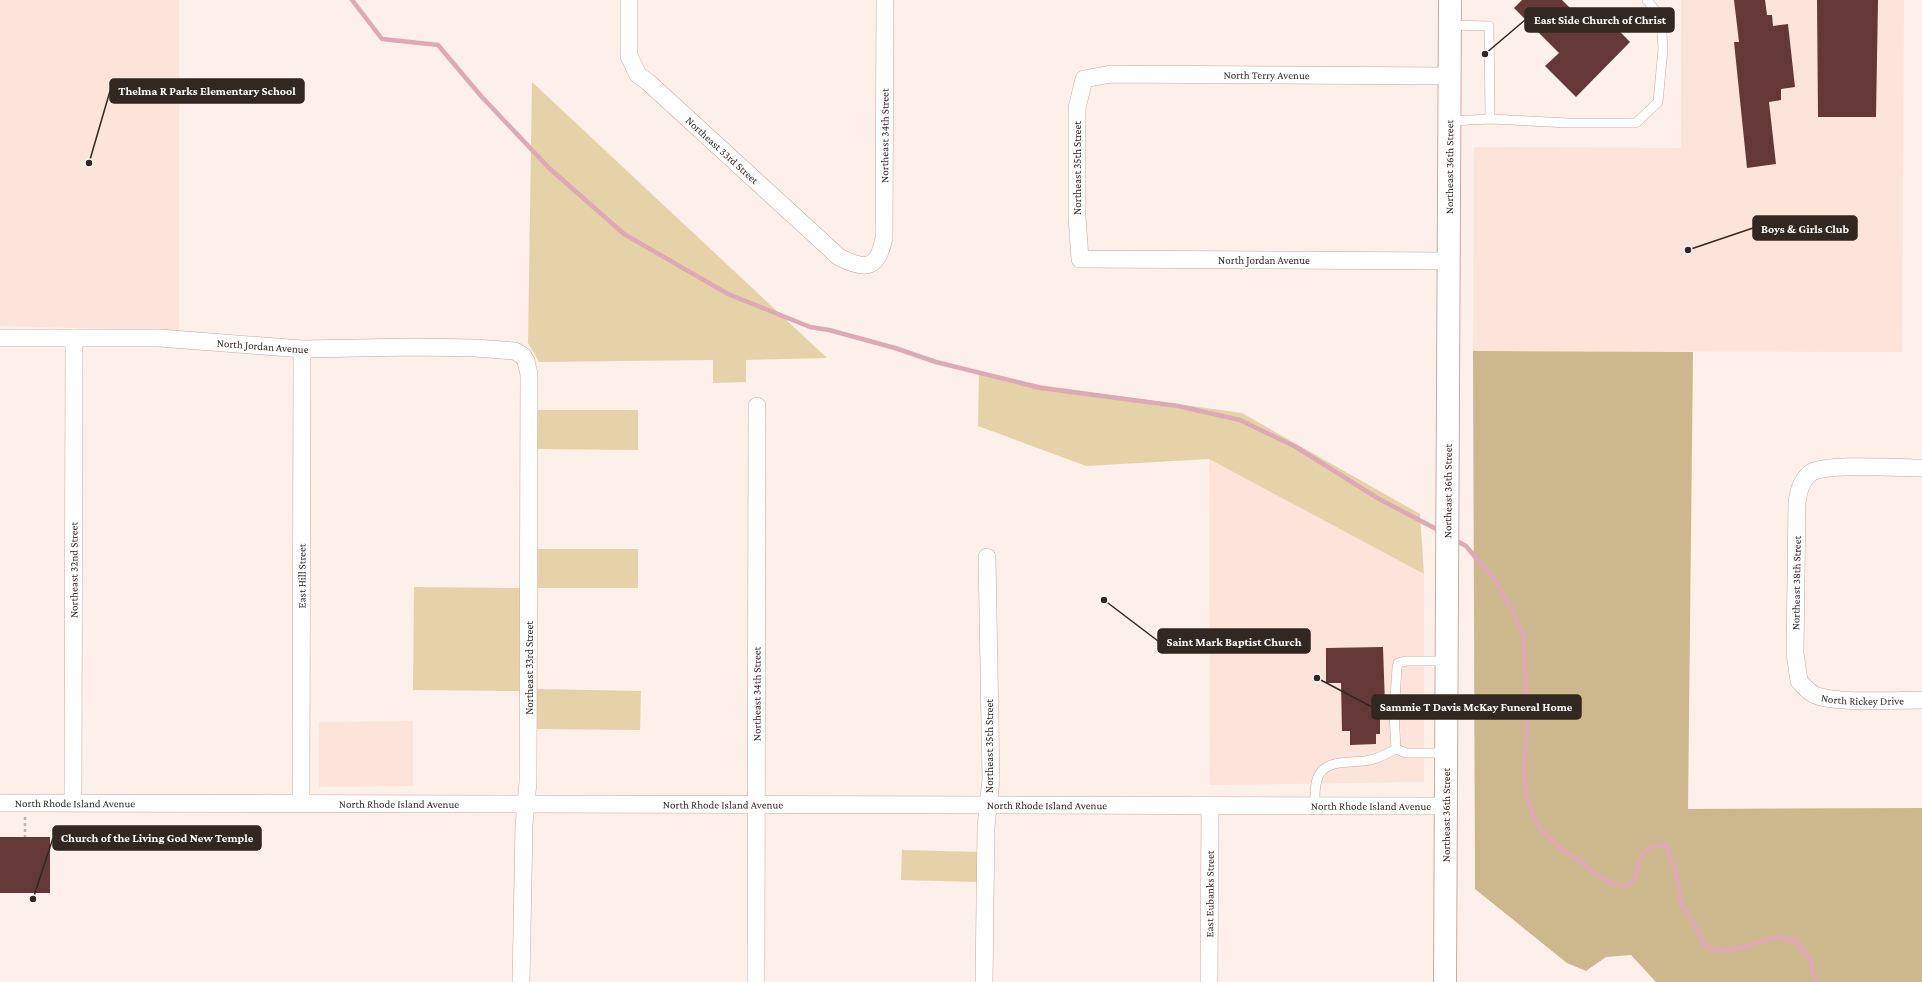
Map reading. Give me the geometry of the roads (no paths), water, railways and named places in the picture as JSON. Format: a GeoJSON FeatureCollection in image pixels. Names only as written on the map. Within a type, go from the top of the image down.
{"type":"FeatureCollection","features":[{"type":"Feature","properties":{"kind":"main road","name":"Northeast 36th Street"},"geometry":{"type":"LineString","coordinates":[[1445,982],[1450,0]]}},
{"type":"Feature","properties":{"kind":"street","name":"Northeast 33rd Street"},"geometry":{"type":"LineString","coordinates":[[629,0],[629,56],[638,75],[648,82],[839,257],[852,264],[869,265]]}},
{"type":"Feature","properties":{"kind":"street","name":"Northeast 34th Street"},"geometry":{"type":"LineString","coordinates":[[869,265],[876,261],[881,253],[884,238],[885,0]]}},
{"type":"Feature","properties":{"kind":"street","name":"North Terry Avenue"},"geometry":{"type":"LineString","coordinates":[[1084,79],[1111,74],[1450,76]]}},
{"type":"Feature","properties":{"kind":"street","name":"Northeast 35th Street"},"geometry":{"type":"LineString","coordinates":[[1080,259],[1077,217],[1077,108],[1084,79]]}},
{"type":"Feature","properties":{"kind":"street","name":"North Jordan Avenue"},"geometry":{"type":"LineString","coordinates":[[1080,259],[1449,261]]}},
{"type":"Feature","properties":{"kind":"street","name":"North Jordan Avenue"},"geometry":{"type":"LineString","coordinates":[[0,338],[159,338],[302,349],[414,347],[475,348],[515,351],[523,356]]}},
{"type":"Feature","properties":{"kind":"street","name":"Northeast 32nd Street"},"geometry":{"type":"LineString","coordinates":[[73,802],[74,338]]}},
{"type":"Feature","properties":{"kind":"street","name":"East Hill Street"},"geometry":{"type":"LineString","coordinates":[[301,803],[302,349]]}},
{"type":"Feature","properties":{"kind":"street","name":"Northeast 33rd Street"},"geometry":{"type":"LineString","coordinates":[[521,982],[524,825],[528,782],[530,433],[530,374],[523,356]]}},
{"type":"Feature","properties":{"kind":"street","name":"Northeast 34th Street"},"geometry":{"type":"LineString","coordinates":[[756,982],[757,406]]}},
{"type":"Feature","properties":{"kind":"street","name":"Northeast 38th Street"},"geometry":{"type":"LineString","coordinates":[[1805,688],[1799,681],[1795,652],[1797,504],[1799,490],[1806,477],[1812,472],[1834,467],[1922,468]]}},
{"type":"Feature","properties":{"kind":"street","name":"Northeast 35th Street"},"geometry":{"type":"LineString","coordinates":[[984,982],[986,827],[991,779],[987,557]]}},
{"type":"Feature","properties":{"kind":"street","name":"North Rickey Drive"},"geometry":{"type":"LineString","coordinates":[[1805,688],[1824,698],[1922,700]]}},
{"type":"Feature","properties":{"kind":"street","name":"North Rhode Island Avenue"},"geometry":{"type":"LineString","coordinates":[[0,803],[1446,806]]}},
{"type":"Feature","properties":{"kind":"street","name":"East Eubanks Street"},"geometry":{"type":"LineString","coordinates":[[1209,982],[1210,806]]}},
{"type":"Feature","properties":{"kind":"lane"},"geometry":{"type":"LineString","coordinates":[[1450,121],[1490,119],[1568,124],[1636,123],[1658,102],[1663,49],[1661,18],[1647,0]]}},
{"type":"Feature","properties":{"kind":"lane"},"geometry":{"type":"LineString","coordinates":[[1450,25],[1489,26],[1490,119]]}},
{"type":"Feature","properties":{"kind":"lane"},"geometry":{"type":"LineString","coordinates":[[1396,749],[1394,714],[1398,663],[1407,661],[1446,661]]}},
{"type":"Feature","properties":{"kind":"lane"},"geometry":{"type":"LineString","coordinates":[[1315,806],[1316,783],[1319,775],[1326,768],[1339,763],[1369,760],[1396,749],[1406,753],[1446,753]]}},
{"type":"Feature","properties":{"kind":"waterway"},"geometry":{"type":"LineString","coordinates":[[352,0],[382,39],[438,45],[481,96],[549,168],[624,234],[728,294],[810,327],[829,330],[895,348],[936,362],[1041,388],[1178,406],[1240,420],[1296,447],[1379,499],[1442,532]]}},
{"type":"Feature","properties":{"kind":"waterway"},"geometry":{"type":"LineString","coordinates":[[1453,539],[1466,546],[1498,584],[1523,632],[1528,720],[1524,770],[1526,795],[1531,811],[1541,830],[1562,850],[1583,863],[1596,875],[1613,884],[1628,886],[1636,872],[1642,853],[1654,846],[1666,845],[1675,868],[1681,903],[1700,935],[1702,942],[1710,949],[1724,950],[1738,949],[1777,937],[1795,940],[1810,960],[1815,982]]}},
{"type":"Feature","properties":{"kind":"place","name":"East Side Church of Christ"},"geometry":{"type":"Point","coordinates":[1485,54]}},
{"type":"Feature","properties":{"kind":"place","name":"Thelma R Parks Elementary School"},"geometry":{"type":"Point","coordinates":[89,163]}},
{"type":"Feature","properties":{"kind":"place","name":"Boys & Girls Club"},"geometry":{"type":"Point","coordinates":[1688,250]}},
{"type":"Feature","properties":{"kind":"place","name":"Saint Mark Baptist Church"},"geometry":{"type":"Point","coordinates":[1104,600]}},
{"type":"Feature","properties":{"kind":"place","name":"Sammie T Davis McKay Funeral Home"},"geometry":{"type":"Point","coordinates":[1317,678]}},
{"type":"Feature","properties":{"kind":"place","name":"Church of the Living God New Temple"},"geometry":{"type":"Point","coordinates":[33,899]}}]}
